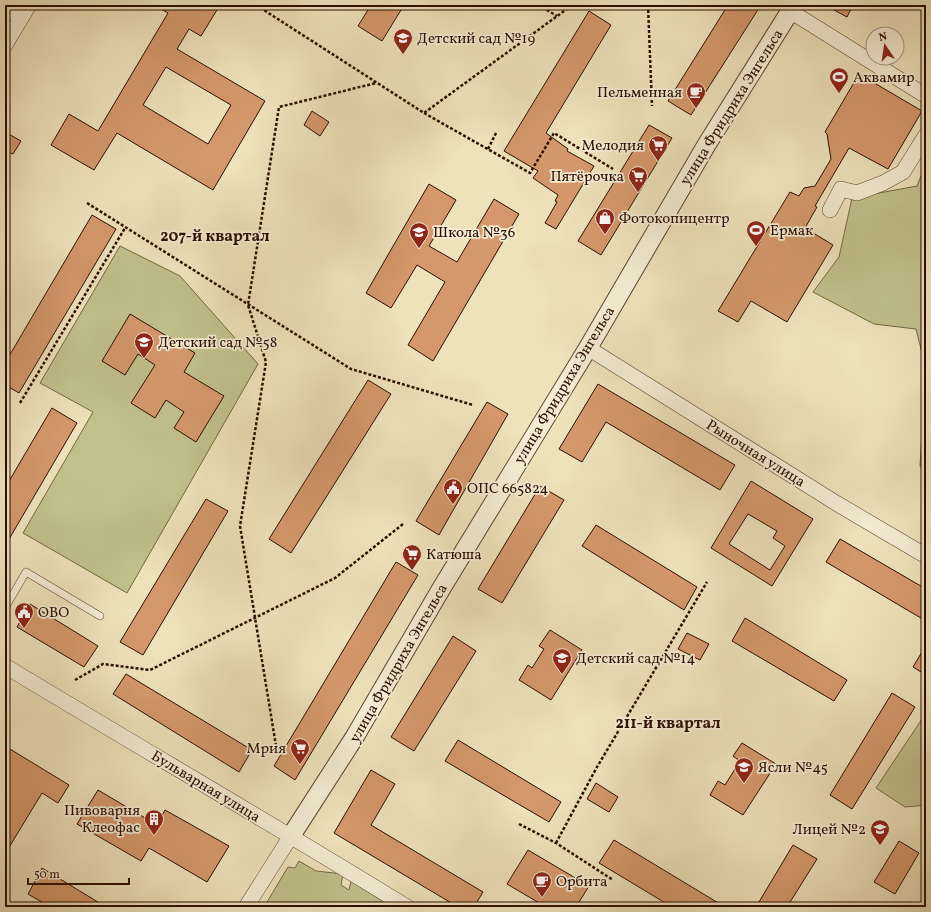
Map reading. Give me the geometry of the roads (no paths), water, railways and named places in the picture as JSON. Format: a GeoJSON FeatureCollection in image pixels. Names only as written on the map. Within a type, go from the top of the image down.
{"type":"FeatureCollection","features":[{"type":"Feature","properties":{"kind":"street"},"geometry":{"type":"LineString","coordinates":[[5,7],[25,11],[5,45]]}},
{"type":"Feature","properties":{"kind":"street"},"geometry":{"type":"LineString","coordinates":[[792,8],[926,96]]}},
{"type":"Feature","properties":{"kind":"street","name":"улица Фридриха Энгельса"},"geometry":{"type":"LineString","coordinates":[[246,907],[354,738],[441,589],[588,348],[707,144],[792,8]]}},
{"type":"Feature","properties":{"kind":"street"},"geometry":{"type":"LineString","coordinates":[[830,210],[841,189],[857,193],[883,183],[903,172],[926,135]]}},
{"type":"Feature","properties":{"kind":"street","name":"Рыночная улица"},"geometry":{"type":"LineString","coordinates":[[588,348],[836,503],[926,556]]}},
{"type":"Feature","properties":{"kind":"street","name":"Бульварная улица"},"geometry":{"type":"LineString","coordinates":[[5,666],[238,806],[291,836],[407,907]]}},
{"type":"Feature","properties":{"kind":"lane"},"geometry":{"type":"LineString","coordinates":[[5,608],[26,572],[100,616]]}},
{"type":"Feature","properties":{"kind":"place","name":"Детский сад №19"},"geometry":{"type":"Point","coordinates":[403,55]}},
{"type":"Feature","properties":{"kind":"place","name":"Аквамир"},"geometry":{"type":"Point","coordinates":[839,94]}},
{"type":"Feature","properties":{"kind":"place","name":"Пельменная"},"geometry":{"type":"Point","coordinates":[696,109]}},
{"type":"Feature","properties":{"kind":"place","name":"Мелодия"},"geometry":{"type":"Point","coordinates":[658,162]}},
{"type":"Feature","properties":{"kind":"place","name":"Пятёрочка"},"geometry":{"type":"Point","coordinates":[638,193]}},
{"type":"Feature","properties":{"kind":"place","name":"Фотокопицентр"},"geometry":{"type":"Point","coordinates":[605,235]}},
{"type":"Feature","properties":{"kind":"place","name":"Ермак"},"geometry":{"type":"Point","coordinates":[756,247]}},
{"type":"Feature","properties":{"kind":"place","name":"Школа №36"},"geometry":{"type":"Point","coordinates":[419,249]}},
{"type":"Feature","properties":{"kind":"place","name":"Детский сад №58"},"geometry":{"type":"Point","coordinates":[144,359]}},
{"type":"Feature","properties":{"kind":"place","name":"ОПС 665824"},"geometry":{"type":"Point","coordinates":[453,505]}},
{"type":"Feature","properties":{"kind":"place","name":"Катюша"},"geometry":{"type":"Point","coordinates":[412,571]}},
{"type":"Feature","properties":{"kind":"place","name":"ОВО"},"geometry":{"type":"Point","coordinates":[24,629]}},
{"type":"Feature","properties":{"kind":"place","name":"Детский сад №14"},"geometry":{"type":"Point","coordinates":[562,675]}},
{"type":"Feature","properties":{"kind":"place","name":"Мрия"},"geometry":{"type":"Point","coordinates":[300,765]}},
{"type":"Feature","properties":{"kind":"place","name":"Ясли №45"},"geometry":{"type":"Point","coordinates":[744,784]}},
{"type":"Feature","properties":{"kind":"place","name":"Пивоварня Клеофас"},"geometry":{"type":"Point","coordinates":[154,836]}},
{"type":"Feature","properties":{"kind":"place","name":"Лицей №2"},"geometry":{"type":"Point","coordinates":[880,846]}},
{"type":"Feature","properties":{"kind":"place","name":"Орбита"},"geometry":{"type":"Point","coordinates":[542,898]}},
{"type":"Feature","properties":{"kind":"district","name":"207-й квартал"},"geometry":{"type":"Point","coordinates":[215,235]}},
{"type":"Feature","properties":{"kind":"district","name":"211-й квартал"},"geometry":{"type":"Point","coordinates":[668,722]}}]}
